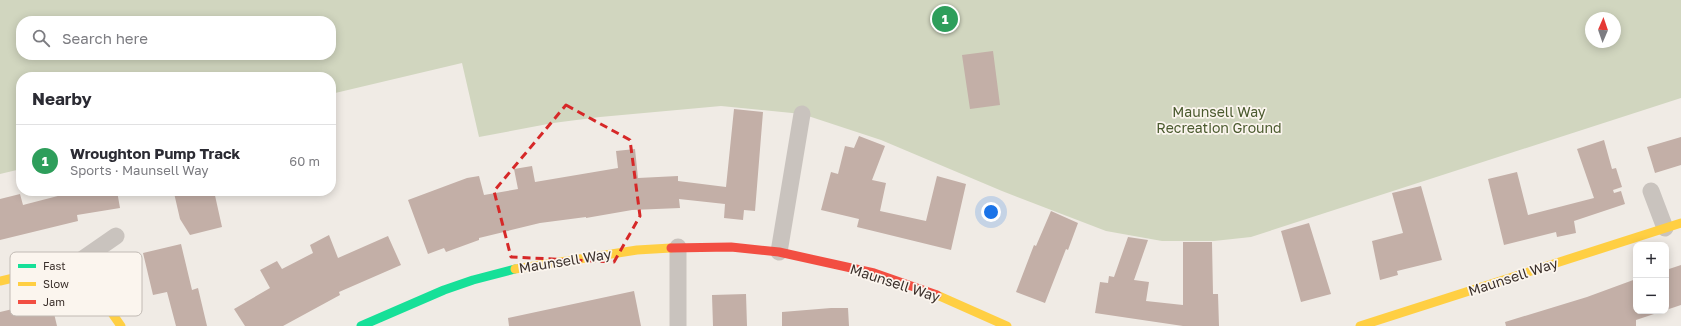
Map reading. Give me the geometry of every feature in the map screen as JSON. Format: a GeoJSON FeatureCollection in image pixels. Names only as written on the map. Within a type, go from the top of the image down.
{"type":"FeatureCollection","features":[{"type":"Feature","properties":{"kind":"street"},"geometry":{"type":"LineString","coordinates":[[779,252],[802,114]]}},
{"type":"Feature","properties":{"kind":"street","name":"Maunsell Way"},"geometry":{"type":"LineString","coordinates":[[1360,326],[1673,226],[1651,191]]}},
{"type":"Feature","properties":{"kind":"street"},"geometry":{"type":"LineString","coordinates":[[92,252],[116,236]]}},
{"type":"Feature","properties":{"kind":"street"},"geometry":{"type":"LineString","coordinates":[[678,247],[678,326]]}},
{"type":"Feature","properties":{"kind":"street","name":"Maunsell Way"},"geometry":{"type":"LineString","coordinates":[[361,326],[444,290],[503,272],[605,254],[678,247],[731,247],[779,252],[874,273],[927,291],[1007,326]]}},
{"type":"Feature","properties":{"kind":"street"},"geometry":{"type":"LineString","coordinates":[[0,281],[10,279]]}},
{"type":"Feature","properties":{"kind":"street"},"geometry":{"type":"LineString","coordinates":[[114,316],[121,326]]}},
{"type":"Feature","properties":{"kind":"highlighted area"},"geometry":{"type":"Polygon","coordinates":[[[566,105],[630,140],[640,216],[614,262],[511,257],[494,191],[566,105]]]}},
{"type":"Feature","properties":{"kind":"green space","name":"Maunsell Way Recreation Ground"},"geometry":{"type":"Polygon","coordinates":[[[0,0],[1681,0],[1681,98],[1251,237],[1214,241],[1162,241],[1106,231],[1002,191],[881,140],[802,114],[721,106],[600,117],[553,123],[479,137],[462,63],[336,93],[336,72],[16,72],[16,170],[0,174],[0,0]]]}},
{"type":"Feature","properties":{"kind":"building"},"geometry":{"type":"Polygon","coordinates":[[[993,51],[1000,105],[970,109],[962,55],[993,51]]]}},
{"type":"Feature","properties":{"kind":"building"},"geometry":{"type":"Polygon","coordinates":[[[734,109],[763,112],[755,211],[744,210],[743,220],[724,218],[725,204],[679,199],[680,208],[632,210],[586,218],[540,223],[479,238],[479,240],[446,252],[444,248],[428,254],[408,200],[467,178],[479,176],[484,195],[518,189],[514,169],[532,166],[535,182],[618,168],[616,151],[635,149],[638,178],[678,176],[678,181],[726,187],[734,109]]]}},
{"type":"Feature","properties":{"kind":"building"},"geometry":{"type":"Polygon","coordinates":[[[859,136],[885,146],[872,180],[886,183],[880,211],[926,221],[937,176],[966,184],[951,250],[857,227],[859,219],[821,210],[831,172],[838,174],[845,146],[854,148],[859,136]]]}},
{"type":"Feature","properties":{"kind":"building"},"geometry":{"type":"Polygon","coordinates":[[[1681,137],[1681,165],[1655,173],[1647,147],[1681,137]]]}},
{"type":"Feature","properties":{"kind":"building"},"geometry":{"type":"Polygon","coordinates":[[[1604,140],[1612,169],[1616,168],[1622,187],[1613,190],[1614,193],[1621,191],[1625,204],[1574,221],[1576,233],[1557,237],[1556,232],[1504,245],[1488,179],[1517,172],[1528,215],[1594,198],[1577,149],[1604,140]]]}},
{"type":"Feature","properties":{"kind":"building"},"geometry":{"type":"Polygon","coordinates":[[[1421,186],[1442,260],[1397,271],[1398,275],[1380,280],[1372,241],[1403,233],[1392,193],[1421,186]]]}},
{"type":"Feature","properties":{"kind":"building"},"geometry":{"type":"Polygon","coordinates":[[[16,195],[21,196],[23,205],[58,196],[118,196],[120,208],[77,215],[78,221],[0,240],[0,199],[16,195]]]}},
{"type":"Feature","properties":{"kind":"building"},"geometry":{"type":"Polygon","coordinates":[[[175,196],[215,196],[222,227],[190,235],[180,219],[175,196]]]}},
{"type":"Feature","properties":{"kind":"building"},"geometry":{"type":"Polygon","coordinates":[[[1051,211],[1078,223],[1045,303],[1016,292],[1034,245],[1036,246],[1051,211]]]}},
{"type":"Feature","properties":{"kind":"building"},"geometry":{"type":"Polygon","coordinates":[[[1309,223],[1331,294],[1301,302],[1281,231],[1309,223]]]}},
{"type":"Feature","properties":{"kind":"building"},"geometry":{"type":"Polygon","coordinates":[[[329,235],[338,258],[388,236],[401,265],[339,292],[340,295],[283,326],[245,326],[234,309],[270,288],[260,270],[277,261],[282,269],[313,253],[310,245],[329,235]]]}},
{"type":"Feature","properties":{"kind":"building"},"geometry":{"type":"Polygon","coordinates":[[[1128,237],[1148,240],[1134,280],[1149,282],[1146,301],[1183,305],[1183,242],[1212,242],[1213,294],[1218,294],[1219,326],[1183,326],[1095,313],[1100,282],[1108,283],[1109,276],[1114,277],[1128,237]]]}},
{"type":"Feature","properties":{"kind":"building"},"geometry":{"type":"Polygon","coordinates":[[[181,244],[192,290],[198,288],[207,326],[176,326],[167,292],[153,295],[143,253],[181,244]]]}},
{"type":"Feature","properties":{"kind":"building"},"geometry":{"type":"Polygon","coordinates":[[[1681,265],[1681,305],[1669,309],[1669,278],[1669,269],[1681,265]]]}},
{"type":"Feature","properties":{"kind":"building"},"geometry":{"type":"Polygon","coordinates":[[[1633,280],[1633,314],[1654,314],[1636,320],[1636,326],[1506,326],[1505,322],[1587,297],[1633,280]]]}},
{"type":"Feature","properties":{"kind":"building"},"geometry":{"type":"Polygon","coordinates":[[[634,291],[641,326],[509,326],[508,318],[634,291]]]}},
{"type":"Feature","properties":{"kind":"building"},"geometry":{"type":"Polygon","coordinates":[[[746,294],[747,326],[713,326],[712,295],[746,294]]]}},
{"type":"Feature","properties":{"kind":"building"},"geometry":{"type":"Polygon","coordinates":[[[848,308],[849,326],[782,326],[782,312],[848,308]]]}},
{"type":"Feature","properties":{"kind":"building"},"geometry":{"type":"Polygon","coordinates":[[[10,310],[10,316],[55,316],[57,326],[0,326],[0,312],[10,310]]]}},
{"type":"Feature","properties":{"kind":"traffic: fast"},"geometry":{"type":"LineString","coordinates":[[361,326],[444,290],[473,280],[515,269]]}},
{"type":"Feature","properties":{"kind":"traffic: slow"},"geometry":{"type":"LineString","coordinates":[[1360,326],[1681,223]]}},
{"type":"Feature","properties":{"kind":"traffic: slow"},"geometry":{"type":"LineString","coordinates":[[515,269],[637,250],[671,248]]}},
{"type":"Feature","properties":{"kind":"traffic: slow"},"geometry":{"type":"LineString","coordinates":[[0,281],[10,279]]}},
{"type":"Feature","properties":{"kind":"traffic: slow"},"geometry":{"type":"LineString","coordinates":[[937,295],[1007,326]]}},
{"type":"Feature","properties":{"kind":"traffic: slow"},"geometry":{"type":"LineString","coordinates":[[114,316],[121,326]]}},
{"type":"Feature","properties":{"kind":"traffic: jam"},"geometry":{"type":"LineString","coordinates":[[671,248],[731,247],[779,252],[874,273],[937,295]]}},
{"type":"Feature","properties":{"kind":"place","name":"Wroughton Pump Track"},"geometry":{"type":"Point","coordinates":[945,19]}}]}
